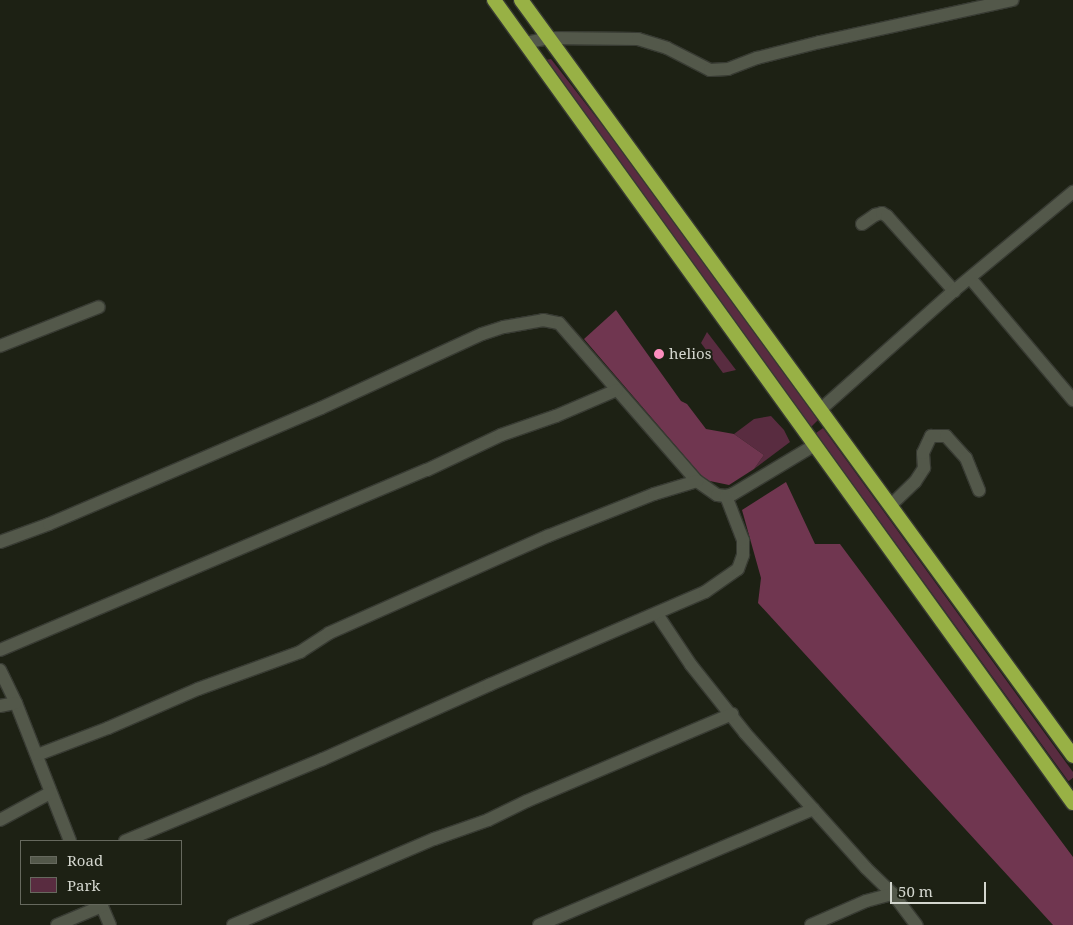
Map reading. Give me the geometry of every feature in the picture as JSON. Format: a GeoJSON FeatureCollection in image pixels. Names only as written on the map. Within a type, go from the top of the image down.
{"type":"FeatureCollection","features":[{"type":"Feature","properties":{"kind":"highway"},"geometry":{"type":"LineString","coordinates":[[494,0],[1073,803]]}},
{"type":"Feature","properties":{"kind":"highway"},"geometry":{"type":"LineString","coordinates":[[521,0],[1073,756]]}},
{"type":"Feature","properties":{"kind":"street"},"geometry":{"type":"LineString","coordinates":[[525,43],[548,38],[638,39],[667,48],[710,70],[728,69],[758,58],[820,42],[1012,0]]}},
{"type":"Feature","properties":{"kind":"street"},"geometry":{"type":"LineString","coordinates":[[820,410],[954,291],[1073,192]]}},
{"type":"Feature","properties":{"kind":"street"},"geometry":{"type":"LineString","coordinates":[[862,224],[875,215],[882,213],[888,216],[954,291]]}},
{"type":"Feature","properties":{"kind":"street"},"geometry":{"type":"LineString","coordinates":[[970,278],[1073,400]]}},
{"type":"Feature","properties":{"kind":"street"},"geometry":{"type":"LineString","coordinates":[[0,346],[99,307]]}},
{"type":"Feature","properties":{"kind":"street"},"geometry":{"type":"LineString","coordinates":[[0,542],[67,516],[320,408],[482,334],[504,327],[543,320],[559,323],[697,481],[717,495],[726,496],[733,494],[815,445]]}},
{"type":"Feature","properties":{"kind":"street"},"geometry":{"type":"LineString","coordinates":[[0,650],[427,470],[501,435],[556,416],[618,390]]}},
{"type":"Feature","properties":{"kind":"street"},"geometry":{"type":"LineString","coordinates":[[890,506],[915,482],[924,468],[923,453],[931,436],[946,436],[966,458],[979,490]]}},
{"type":"Feature","properties":{"kind":"street"},"geometry":{"type":"LineString","coordinates":[[37,755],[108,728],[198,689],[300,652],[329,634],[548,536],[654,494],[697,481]]}},
{"type":"Feature","properties":{"kind":"street"},"geometry":{"type":"LineString","coordinates":[[127,840],[323,759],[705,592],[738,569],[743,555],[743,540],[726,496]]}},
{"type":"Feature","properties":{"kind":"street"},"geometry":{"type":"LineString","coordinates":[[657,614],[691,664],[745,733],[866,868],[893,894],[916,925]]}},
{"type":"Feature","properties":{"kind":"street"},"geometry":{"type":"LineString","coordinates":[[0,670],[16,703],[70,840]]}},
{"type":"Feature","properties":{"kind":"street"},"geometry":{"type":"LineString","coordinates":[[0,706],[16,703]]}},
{"type":"Feature","properties":{"kind":"street"},"geometry":{"type":"LineString","coordinates":[[233,925],[434,839],[488,820],[527,801],[732,714]]}},
{"type":"Feature","properties":{"kind":"street"},"geometry":{"type":"LineString","coordinates":[[0,820],[50,793]]}},
{"type":"Feature","properties":{"kind":"street"},"geometry":{"type":"LineString","coordinates":[[539,925],[814,810]]}},
{"type":"Feature","properties":{"kind":"street"},"geometry":{"type":"LineString","coordinates":[[811,925],[866,901],[893,894]]}},
{"type":"Feature","properties":{"kind":"street"},"geometry":{"type":"LineString","coordinates":[[58,925],[102,905],[110,925]]}},
{"type":"Feature","properties":{"kind":"green space"},"geometry":{"type":"Polygon","coordinates":[[[551,59],[641,175],[818,420],[811,427],[546,60],[551,59]]]}},
{"type":"Feature","properties":{"kind":"green space"},"geometry":{"type":"Polygon","coordinates":[[[707,332],[736,370],[723,373],[701,343],[707,332]]]}},
{"type":"Feature","properties":{"kind":"green space"},"geometry":{"type":"Polygon","coordinates":[[[771,416],[784,430],[790,442],[754,469],[764,455],[734,434],[754,419],[771,416]]]}},
{"type":"Feature","properties":{"kind":"green space"},"geometry":{"type":"Polygon","coordinates":[[[823,428],[1073,772],[1073,778],[1068,781],[816,433],[823,428]]]}},
{"type":"Feature","properties":{"kind":"shaded area"},"geometry":{"type":"Polygon","coordinates":[[[616,310],[681,401],[687,404],[706,429],[734,434],[764,455],[754,469],[729,485],[705,480],[584,339],[616,310]]]}},
{"type":"Feature","properties":{"kind":"shaded area"},"geometry":{"type":"Polygon","coordinates":[[[786,482],[815,544],[840,544],[1073,857],[1073,925],[1053,925],[758,603],[761,578],[742,510],[786,482]]]}},
{"type":"Feature","properties":{"kind":"place","name":"helios"},"geometry":{"type":"Point","coordinates":[659,354]}}]}
